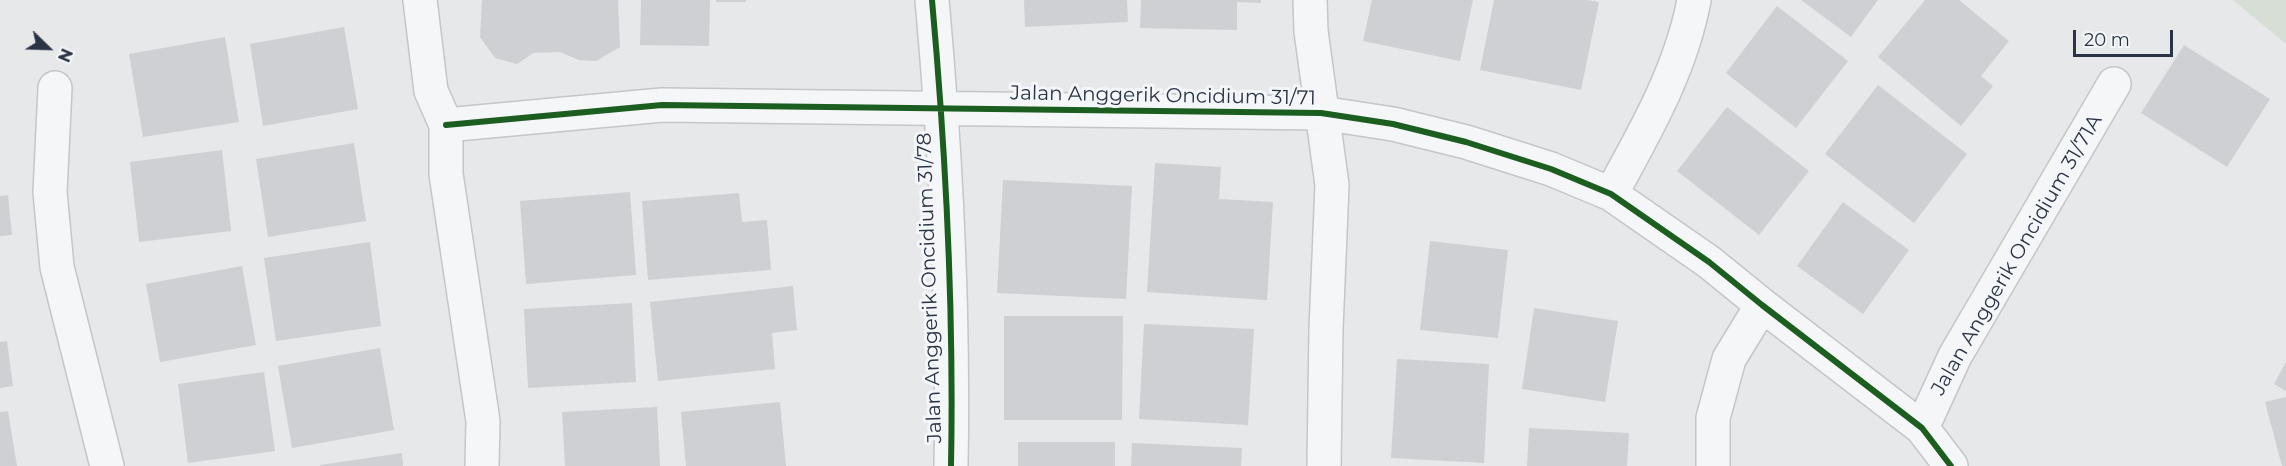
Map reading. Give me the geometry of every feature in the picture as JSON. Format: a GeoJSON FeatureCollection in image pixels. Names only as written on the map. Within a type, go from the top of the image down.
{"type":"FeatureCollection","features":[{"type":"Feature","properties":{"kind":"street"},"geometry":{"type":"LineString","coordinates":[[420,0],[431,91],[446,125],[446,174],[483,421],[482,466]]}},
{"type":"Feature","properties":{"kind":"street","name":"Jalan Anggerik Oncidium 31/78"},"geometry":{"type":"LineString","coordinates":[[932,0],[946,173],[951,466]]}},
{"type":"Feature","properties":{"kind":"street"},"geometry":{"type":"LineString","coordinates":[[1310,0],[1311,31],[1332,185],[1326,329],[1324,466]]}},
{"type":"Feature","properties":{"kind":"street"},"geometry":{"type":"LineString","coordinates":[[1611,194],[1658,107],[1689,31],[1694,0]]}},
{"type":"Feature","properties":{"kind":"street","name":"Jalan Anggerik Oncidium 31/71A"},"geometry":{"type":"LineString","coordinates":[[1922,428],[1954,356],[2114,84]]}},
{"type":"Feature","properties":{"kind":"street"},"geometry":{"type":"LineString","coordinates":[[55,88],[50,192],[57,267],[107,466]]}},
{"type":"Feature","properties":{"kind":"street","name":"Jalan Anggerik Oncidium 31/71"},"geometry":{"type":"LineString","coordinates":[[446,125],[662,105],[1321,113],[1393,124],[1466,142],[1551,169],[1611,194],[1709,262],[1922,428],[1951,466]]}},
{"type":"Feature","properties":{"kind":"street"},"geometry":{"type":"LineString","coordinates":[[1713,466],[1713,418],[1729,359],[1762,305]]}},
{"type":"Feature","properties":{"kind":"shaded area"},"geometry":{"type":"Polygon","coordinates":[[[2233,0],[2286,0],[2286,44],[2233,0]]]}},
{"type":"Feature","properties":{"kind":"building"},"geometry":{"type":"Polygon","coordinates":[[[482,0],[618,0],[620,47],[596,61],[579,60],[560,52],[533,53],[517,64],[495,58],[480,37],[482,0]]]}},
{"type":"Feature","properties":{"kind":"building"},"geometry":{"type":"Polygon","coordinates":[[[641,0],[710,0],[709,46],[640,45],[641,0]]]}},
{"type":"Feature","properties":{"kind":"building"},"geometry":{"type":"Polygon","coordinates":[[[716,0],[746,0],[746,2],[716,2],[716,0]]]}},
{"type":"Feature","properties":{"kind":"building"},"geometry":{"type":"Polygon","coordinates":[[[1024,0],[1127,0],[1128,22],[1025,27],[1024,0]]]}},
{"type":"Feature","properties":{"kind":"building"},"geometry":{"type":"Polygon","coordinates":[[[1141,0],[1261,0],[1261,3],[1237,2],[1237,30],[1140,28],[1141,0]]]}},
{"type":"Feature","properties":{"kind":"building"},"geometry":{"type":"Polygon","coordinates":[[[1372,0],[1473,0],[1460,61],[1363,41],[1372,0]]]}},
{"type":"Feature","properties":{"kind":"building"},"geometry":{"type":"Polygon","coordinates":[[[1494,0],[1599,2],[1581,90],[1480,70],[1494,0]]]}},
{"type":"Feature","properties":{"kind":"building"},"geometry":{"type":"Polygon","coordinates":[[[1801,0],[1878,0],[1851,37],[1801,0]]]}},
{"type":"Feature","properties":{"kind":"building"},"geometry":{"type":"Polygon","coordinates":[[[1925,0],[1959,0],[2009,41],[1981,76],[1993,86],[1961,126],[1878,57],[1925,0]]]}},
{"type":"Feature","properties":{"kind":"building"},"geometry":{"type":"Polygon","coordinates":[[[1777,6],[1848,61],[1796,128],[1726,73],[1777,6]]]}},
{"type":"Feature","properties":{"kind":"building"},"geometry":{"type":"Polygon","coordinates":[[[344,27],[358,109],[263,126],[250,44],[344,27]]]}},
{"type":"Feature","properties":{"kind":"building"},"geometry":{"type":"Polygon","coordinates":[[[225,37],[239,122],[143,137],[129,54],[225,37]]]}},
{"type":"Feature","properties":{"kind":"building"},"geometry":{"type":"Polygon","coordinates":[[[2184,45],[2270,99],[2227,167],[2141,113],[2184,45]]]}},
{"type":"Feature","properties":{"kind":"building"},"geometry":{"type":"Polygon","coordinates":[[[1878,85],[1967,154],[1914,223],[1825,154],[1878,85]]]}},
{"type":"Feature","properties":{"kind":"building"},"geometry":{"type":"Polygon","coordinates":[[[1727,107],[1809,171],[1759,235],[1677,171],[1727,107]]]}},
{"type":"Feature","properties":{"kind":"building"},"geometry":{"type":"Polygon","coordinates":[[[354,143],[366,221],[268,237],[256,159],[354,143]]]}},
{"type":"Feature","properties":{"kind":"building"},"geometry":{"type":"Polygon","coordinates":[[[222,150],[231,231],[139,242],[130,162],[222,150]]]}},
{"type":"Feature","properties":{"kind":"building"},"geometry":{"type":"Polygon","coordinates":[[[1155,163],[1221,167],[1219,199],[1273,202],[1267,300],[1147,292],[1155,163]]]}},
{"type":"Feature","properties":{"kind":"building"},"geometry":{"type":"Polygon","coordinates":[[[1003,180],[1132,186],[1126,299],[997,293],[1003,180]]]}},
{"type":"Feature","properties":{"kind":"building"},"geometry":{"type":"Polygon","coordinates":[[[630,192],[636,275],[526,284],[520,201],[630,192]]]}},
{"type":"Feature","properties":{"kind":"building"},"geometry":{"type":"Polygon","coordinates":[[[739,193],[742,222],[767,220],[771,270],[648,280],[642,201],[739,193]]]}},
{"type":"Feature","properties":{"kind":"building"},"geometry":{"type":"Polygon","coordinates":[[[8,195],[12,235],[0,236],[0,196],[8,195]]]}},
{"type":"Feature","properties":{"kind":"building"},"geometry":{"type":"Polygon","coordinates":[[[1843,202],[1909,250],[1863,314],[1797,266],[1843,202]]]}},
{"type":"Feature","properties":{"kind":"building"},"geometry":{"type":"Polygon","coordinates":[[[1430,241],[1508,250],[1498,338],[1420,330],[1430,241]]]}},
{"type":"Feature","properties":{"kind":"building"},"geometry":{"type":"Polygon","coordinates":[[[370,242],[381,326],[276,341],[264,258],[370,242]]]}},
{"type":"Feature","properties":{"kind":"building"},"geometry":{"type":"Polygon","coordinates":[[[242,266],[256,345],[160,362],[146,284],[242,266]]]}},
{"type":"Feature","properties":{"kind":"building"},"geometry":{"type":"Polygon","coordinates":[[[793,286],[797,330],[772,333],[775,369],[658,381],[650,302],[793,286]]]}},
{"type":"Feature","properties":{"kind":"building"},"geometry":{"type":"Polygon","coordinates":[[[632,303],[636,382],[528,388],[524,309],[632,303]]]}},
{"type":"Feature","properties":{"kind":"building"},"geometry":{"type":"Polygon","coordinates":[[[1534,308],[1618,321],[1605,402],[1522,389],[1534,308]]]}},
{"type":"Feature","properties":{"kind":"building"},"geometry":{"type":"Polygon","coordinates":[[[1004,316],[1123,316],[1122,420],[1004,420],[1004,316]]]}},
{"type":"Feature","properties":{"kind":"building"},"geometry":{"type":"Polygon","coordinates":[[[1144,324],[1254,329],[1248,425],[1139,419],[1144,324]]]}},
{"type":"Feature","properties":{"kind":"building"},"geometry":{"type":"Polygon","coordinates":[[[7,341],[13,386],[0,388],[0,342],[7,341]]]}},
{"type":"Feature","properties":{"kind":"building"},"geometry":{"type":"Polygon","coordinates":[[[380,348],[394,430],[292,448],[278,366],[380,348]]]}},
{"type":"Feature","properties":{"kind":"building"},"geometry":{"type":"Polygon","coordinates":[[[1397,359],[1489,364],[1484,463],[1391,458],[1397,359]]]}},
{"type":"Feature","properties":{"kind":"building"},"geometry":{"type":"Polygon","coordinates":[[[2286,362],[2286,391],[2274,384],[2286,362]]]}},
{"type":"Feature","properties":{"kind":"building"},"geometry":{"type":"Polygon","coordinates":[[[264,372],[275,451],[188,463],[178,384],[264,372]]]}},
{"type":"Feature","properties":{"kind":"building"},"geometry":{"type":"Polygon","coordinates":[[[2286,397],[2286,466],[2282,466],[2265,402],[2286,397]]]}},
{"type":"Feature","properties":{"kind":"building"},"geometry":{"type":"Polygon","coordinates":[[[780,402],[786,466],[686,466],[681,412],[780,402]]]}},
{"type":"Feature","properties":{"kind":"building"},"geometry":{"type":"Polygon","coordinates":[[[657,407],[660,466],[565,466],[562,412],[657,407]]]}},
{"type":"Feature","properties":{"kind":"building"},"geometry":{"type":"Polygon","coordinates":[[[8,411],[17,466],[0,466],[0,412],[8,411]]]}},
{"type":"Feature","properties":{"kind":"building"},"geometry":{"type":"Polygon","coordinates":[[[1529,428],[1629,433],[1627,466],[1527,466],[1529,428]]]}},
{"type":"Feature","properties":{"kind":"building"},"geometry":{"type":"Polygon","coordinates":[[[1018,442],[1115,442],[1115,466],[1018,466],[1018,442]]]}},
{"type":"Feature","properties":{"kind":"building"},"geometry":{"type":"Polygon","coordinates":[[[1132,443],[1242,448],[1241,466],[1131,466],[1132,443]]]}},
{"type":"Feature","properties":{"kind":"building"},"geometry":{"type":"Polygon","coordinates":[[[402,453],[403,466],[320,466],[320,465],[402,453]]]}},
{"type":"Feature","properties":{"kind":"cycle path"},"geometry":{"type":"LineString","coordinates":[[932,0],[948,233],[951,466]]}},
{"type":"Feature","properties":{"kind":"cycle path"},"geometry":{"type":"LineString","coordinates":[[446,125],[662,105],[1321,113],[1393,124],[1466,142],[1551,169],[1611,194],[1709,262],[1922,428],[1951,466]]}}]}
